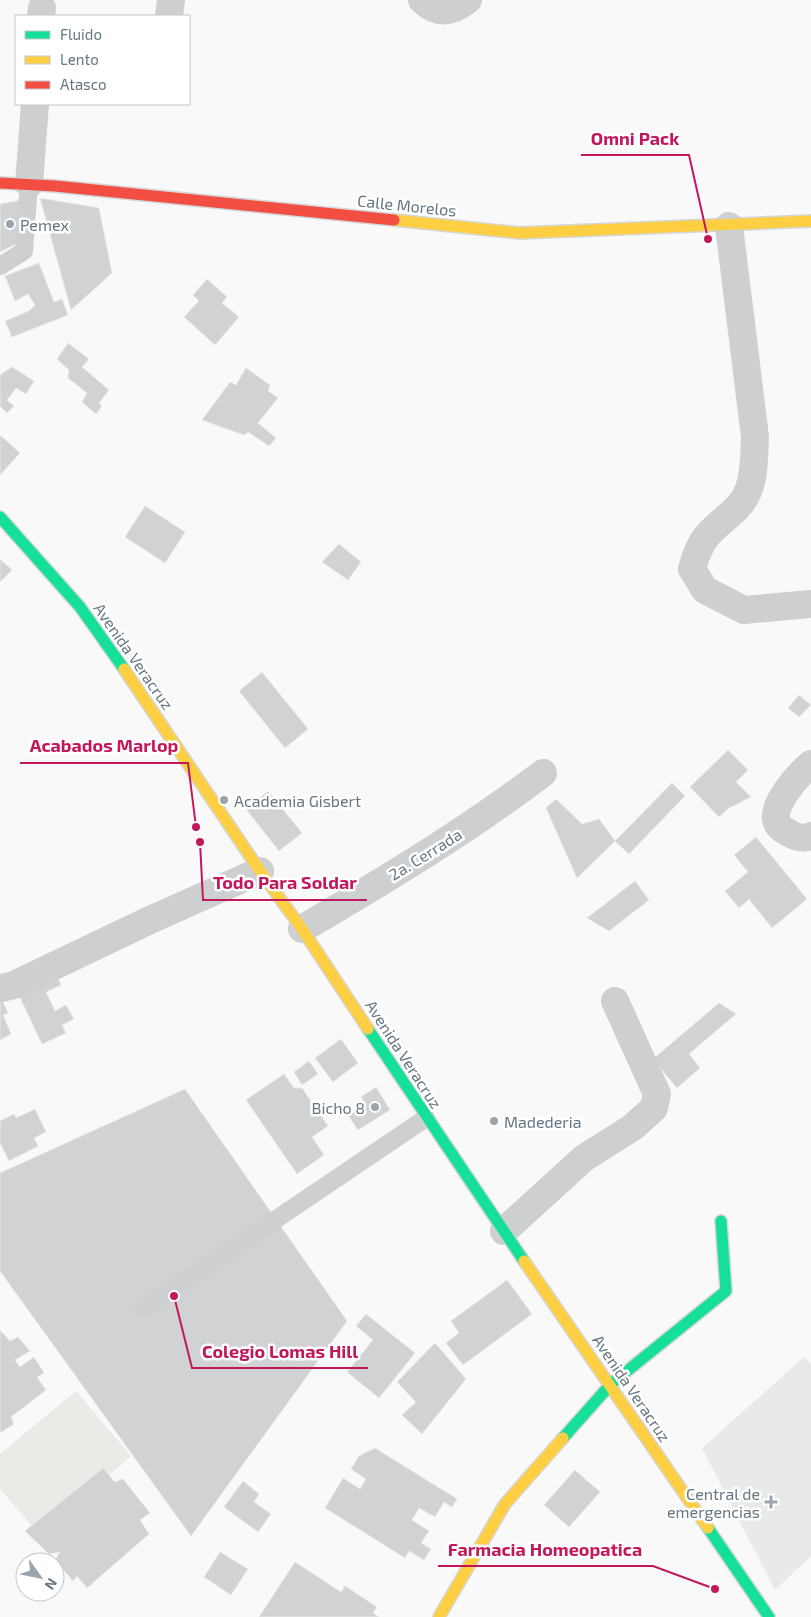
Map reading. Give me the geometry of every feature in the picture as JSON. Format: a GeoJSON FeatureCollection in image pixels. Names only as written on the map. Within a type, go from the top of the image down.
{"type":"FeatureCollection","features":[{"type":"Feature","properties":{"kind":"street"},"geometry":{"type":"LineString","coordinates":[[168,15],[171,0]]}},
{"type":"Feature","properties":{"kind":"street"},"geometry":{"type":"LineString","coordinates":[[422,0],[429,7],[443,12],[455,9],[468,0]]}},
{"type":"Feature","properties":{"kind":"street"},"geometry":{"type":"LineString","coordinates":[[29,184],[35,105]]}},
{"type":"Feature","properties":{"kind":"street","name":"Calle Morelos"},"geometry":{"type":"LineString","coordinates":[[0,183],[29,184],[520,233],[729,226],[811,221]]}},
{"type":"Feature","properties":{"kind":"street"},"geometry":{"type":"LineString","coordinates":[[729,226],[755,437],[753,464],[748,491],[736,510],[719,522],[705,537],[692,569],[704,590],[744,610],[811,604]]}},
{"type":"Feature","properties":{"kind":"street","name":"Avenida Veracruz"},"geometry":{"type":"LineString","coordinates":[[0,517],[80,607],[170,735],[260,871],[302,929],[426,1118],[769,1617]]}},
{"type":"Feature","properties":{"kind":"street"},"geometry":{"type":"LineString","coordinates":[[811,764],[788,789],[778,805],[776,816],[779,827],[794,836],[804,839],[811,836]]}},
{"type":"Feature","properties":{"kind":"street","name":"2a. Cerrada"},"geometry":{"type":"LineString","coordinates":[[302,929],[414,862],[502,804],[543,773]]}},
{"type":"Feature","properties":{"kind":"street"},"geometry":{"type":"LineString","coordinates":[[2,988],[14,985],[150,920],[260,871]]}},
{"type":"Feature","properties":{"kind":"street"},"geometry":{"type":"LineString","coordinates":[[504,1231],[584,1158],[633,1127],[654,1108],[657,1094],[615,1001]]}},
{"type":"Feature","properties":{"kind":"street"},"geometry":{"type":"LineString","coordinates":[[438,1617],[505,1504],[610,1384],[726,1291],[721,1221]]}},
{"type":"Feature","properties":{"kind":"lane"},"geometry":{"type":"LineString","coordinates":[[0,266],[24,251],[29,184]]}},
{"type":"Feature","properties":{"kind":"lane"},"geometry":{"type":"LineString","coordinates":[[144,1309],[426,1118]]}},
{"type":"Feature","properties":{"kind":"shaded area","name":"Central de emergencias"},"geometry":{"type":"Polygon","coordinates":[[[804,1357],[811,1364],[811,1556],[775,1590],[702,1448],[804,1357]]]}},
{"type":"Feature","properties":{"kind":"shaded area"},"geometry":{"type":"Polygon","coordinates":[[[76,1391],[131,1456],[40,1535],[0,1489],[0,1454],[76,1391]]]}},
{"type":"Feature","properties":{"kind":"building"},"geometry":{"type":"Polygon","coordinates":[[[40,198],[99,208],[112,273],[71,310],[40,198]]]}},
{"type":"Feature","properties":{"kind":"building","name":"Pemex"},"geometry":{"type":"Polygon","coordinates":[[[22,200],[18,243],[0,252],[0,204],[22,200]]]}},
{"type":"Feature","properties":{"kind":"building"},"geometry":{"type":"Polygon","coordinates":[[[39,263],[54,302],[62,299],[68,315],[12,337],[5,321],[29,311],[35,305],[28,294],[15,301],[5,276],[39,263]]]}},
{"type":"Feature","properties":{"kind":"building"},"geometry":{"type":"Polygon","coordinates":[[[207,279],[227,297],[222,303],[239,317],[215,345],[184,317],[199,301],[193,295],[207,279]]]}},
{"type":"Feature","properties":{"kind":"building"},"geometry":{"type":"Polygon","coordinates":[[[68,343],[89,359],[82,367],[109,390],[99,403],[102,406],[96,414],[82,402],[87,393],[68,378],[69,370],[57,359],[68,343]]]}},
{"type":"Feature","properties":{"kind":"building"},"geometry":{"type":"Polygon","coordinates":[[[12,367],[34,381],[26,394],[16,388],[7,400],[14,406],[7,413],[0,406],[0,375],[12,367]]]}},
{"type":"Feature","properties":{"kind":"building"},"geometry":{"type":"Polygon","coordinates":[[[246,368],[270,385],[268,391],[278,398],[258,423],[276,438],[269,446],[248,432],[244,435],[202,420],[230,382],[236,385],[246,368]]]}},
{"type":"Feature","properties":{"kind":"building"},"geometry":{"type":"Polygon","coordinates":[[[0,435],[20,453],[0,475],[0,435]]]}},
{"type":"Feature","properties":{"kind":"building"},"geometry":{"type":"Polygon","coordinates":[[[145,506],[185,532],[165,563],[125,537],[145,506]]]}},
{"type":"Feature","properties":{"kind":"building"},"geometry":{"type":"Polygon","coordinates":[[[339,544],[361,562],[348,580],[322,562],[339,544]]]}},
{"type":"Feature","properties":{"kind":"building"},"geometry":{"type":"Polygon","coordinates":[[[0,559],[12,570],[0,582],[0,559]]]}},
{"type":"Feature","properties":{"kind":"building"},"geometry":{"type":"Polygon","coordinates":[[[262,672],[308,729],[285,748],[239,691],[262,672]]]}},
{"type":"Feature","properties":{"kind":"building"},"geometry":{"type":"Polygon","coordinates":[[[799,695],[811,705],[799,717],[788,708],[799,695]]]}},
{"type":"Feature","properties":{"kind":"building"},"geometry":{"type":"Polygon","coordinates":[[[728,750],[748,770],[736,782],[751,797],[729,808],[719,817],[690,787],[728,750]]]}},
{"type":"Feature","properties":{"kind":"building"},"geometry":{"type":"Polygon","coordinates":[[[672,783],[685,796],[629,854],[615,841],[672,783]]]}},
{"type":"Feature","properties":{"kind":"building"},"geometry":{"type":"Polygon","coordinates":[[[268,791],[302,833],[279,851],[246,809],[268,791]]]}},
{"type":"Feature","properties":{"kind":"building"},"geometry":{"type":"Polygon","coordinates":[[[556,799],[582,824],[599,819],[615,841],[577,878],[546,808],[556,799]]]}},
{"type":"Feature","properties":{"kind":"building"},"geometry":{"type":"Polygon","coordinates":[[[756,837],[807,899],[772,928],[749,899],[739,908],[725,891],[748,872],[734,855],[756,837]]]}},
{"type":"Feature","properties":{"kind":"building"},"geometry":{"type":"Polygon","coordinates":[[[635,881],[649,900],[609,931],[587,918],[635,881]]]}},
{"type":"Feature","properties":{"kind":"building"},"geometry":{"type":"Polygon","coordinates":[[[54,970],[61,985],[46,992],[55,1011],[66,1005],[74,1019],[62,1025],[66,1033],[42,1044],[14,985],[54,970]]]}},
{"type":"Feature","properties":{"kind":"building"},"geometry":{"type":"Polygon","coordinates":[[[0,996],[8,1013],[3,1015],[11,1034],[0,1040],[0,996]]]}},
{"type":"Feature","properties":{"kind":"building"},"geometry":{"type":"Polygon","coordinates":[[[719,1003],[736,1014],[689,1054],[700,1068],[677,1088],[653,1059],[719,1003]]]}},
{"type":"Feature","properties":{"kind":"building"},"geometry":{"type":"Polygon","coordinates":[[[341,1039],[358,1063],[333,1082],[315,1058],[341,1039]]]}},
{"type":"Feature","properties":{"kind":"building"},"geometry":{"type":"Polygon","coordinates":[[[309,1061],[318,1074],[302,1085],[294,1072],[309,1061]]]}},
{"type":"Feature","properties":{"kind":"building"},"geometry":{"type":"Polygon","coordinates":[[[284,1074],[294,1088],[302,1088],[328,1126],[312,1137],[324,1155],[297,1174],[246,1100],[284,1074]]]}},
{"type":"Feature","properties":{"kind":"building","name":"Bicho 8"},"geometry":{"type":"Polygon","coordinates":[[[376,1087],[390,1110],[358,1130],[348,1115],[366,1104],[361,1097],[376,1087]]]}},
{"type":"Feature","properties":{"kind":"building"},"geometry":{"type":"Polygon","coordinates":[[[185,1089],[347,1321],[191,1536],[0,1271],[0,1173],[185,1089]]]}},
{"type":"Feature","properties":{"kind":"building"},"geometry":{"type":"Polygon","coordinates":[[[35,1109],[46,1132],[34,1138],[38,1146],[9,1161],[0,1143],[0,1121],[14,1114],[16,1118],[35,1109]]]}},
{"type":"Feature","properties":{"kind":"building"},"geometry":{"type":"Polygon","coordinates":[[[507,1280],[532,1314],[463,1365],[446,1343],[459,1333],[451,1321],[507,1280]]]}},
{"type":"Feature","properties":{"kind":"building"},"geometry":{"type":"Polygon","coordinates":[[[366,1314],[415,1353],[379,1398],[347,1372],[373,1340],[356,1326],[366,1314]]]}},
{"type":"Feature","properties":{"kind":"building"},"geometry":{"type":"Polygon","coordinates":[[[0,1330],[10,1341],[18,1337],[30,1351],[15,1360],[20,1367],[34,1357],[44,1373],[37,1377],[46,1390],[11,1417],[14,1424],[0,1433],[0,1330]]]}},
{"type":"Feature","properties":{"kind":"building"},"geometry":{"type":"Polygon","coordinates":[[[435,1343],[466,1379],[422,1434],[402,1415],[416,1402],[397,1382],[435,1343]]]}},
{"type":"Feature","properties":{"kind":"building"},"geometry":{"type":"Polygon","coordinates":[[[375,1448],[457,1499],[452,1507],[444,1502],[435,1517],[419,1508],[412,1520],[429,1531],[421,1543],[431,1549],[424,1560],[409,1551],[405,1558],[325,1508],[343,1478],[360,1489],[366,1479],[351,1469],[359,1456],[375,1448]]]}},
{"type":"Feature","properties":{"kind":"building"},"geometry":{"type":"Polygon","coordinates":[[[103,1468],[115,1482],[123,1479],[150,1513],[140,1520],[149,1534],[87,1588],[77,1576],[73,1581],[65,1572],[65,1552],[47,1552],[25,1531],[103,1468]]]}},
{"type":"Feature","properties":{"kind":"building"},"geometry":{"type":"Polygon","coordinates":[[[575,1470],[600,1492],[569,1527],[544,1505],[575,1470]]]}},
{"type":"Feature","properties":{"kind":"building"},"geometry":{"type":"Polygon","coordinates":[[[243,1481],[259,1494],[254,1502],[271,1514],[258,1532],[224,1507],[243,1481]]]}},
{"type":"Feature","properties":{"kind":"building"},"geometry":{"type":"Polygon","coordinates":[[[220,1552],[248,1569],[231,1595],[204,1577],[220,1552]]]}},
{"type":"Feature","properties":{"kind":"building"},"geometry":{"type":"Polygon","coordinates":[[[295,1562],[341,1592],[345,1586],[377,1607],[373,1613],[379,1617],[259,1617],[295,1562]]]}},
{"type":"Feature","properties":{"kind":"traffic: fast"},"geometry":{"type":"LineString","coordinates":[[0,517],[80,607],[124,669]]}},
{"type":"Feature","properties":{"kind":"traffic: fast"},"geometry":{"type":"LineString","coordinates":[[368,1029],[524,1261]]}},
{"type":"Feature","properties":{"kind":"traffic: fast"},"geometry":{"type":"LineString","coordinates":[[563,1438],[611,1384],[726,1291],[721,1221]]}},
{"type":"Feature","properties":{"kind":"traffic: fast"},"geometry":{"type":"LineString","coordinates":[[708,1528],[769,1617]]}},
{"type":"Feature","properties":{"kind":"traffic: slow"},"geometry":{"type":"LineString","coordinates":[[394,220],[520,233],[811,221]]}},
{"type":"Feature","properties":{"kind":"traffic: slow"},"geometry":{"type":"LineString","coordinates":[[124,669],[368,1029]]}},
{"type":"Feature","properties":{"kind":"traffic: slow"},"geometry":{"type":"LineString","coordinates":[[524,1261],[708,1528]]}},
{"type":"Feature","properties":{"kind":"traffic: slow"},"geometry":{"type":"LineString","coordinates":[[439,1617],[505,1504],[563,1438]]}},
{"type":"Feature","properties":{"kind":"traffic: jam"},"geometry":{"type":"LineString","coordinates":[[0,183],[55,186],[394,220]]}},
{"type":"Feature","properties":{"kind":"place","name":"Pemex"},"geometry":{"type":"Point","coordinates":[10,224]}},
{"type":"Feature","properties":{"kind":"place","name":"Omni Pack"},"geometry":{"type":"Point","coordinates":[708,239]}},
{"type":"Feature","properties":{"kind":"place","name":"Academia Gisbert"},"geometry":{"type":"Point","coordinates":[224,800]}},
{"type":"Feature","properties":{"kind":"place","name":"Acabados Marlop"},"geometry":{"type":"Point","coordinates":[196,827]}},
{"type":"Feature","properties":{"kind":"place","name":"Todo Para Soldar"},"geometry":{"type":"Point","coordinates":[200,842]}},
{"type":"Feature","properties":{"kind":"place","name":"Bicho 8"},"geometry":{"type":"Point","coordinates":[375,1107]}},
{"type":"Feature","properties":{"kind":"place","name":"Madederia"},"geometry":{"type":"Point","coordinates":[494,1121]}},
{"type":"Feature","properties":{"kind":"place","name":"Colegio Lomas Hill"},"geometry":{"type":"Point","coordinates":[174,1296]}},
{"type":"Feature","properties":{"kind":"place","name":"Central de emergencias"},"geometry":{"type":"Point","coordinates":[771,1502]}},
{"type":"Feature","properties":{"kind":"place","name":"Farmacia Homeopatica"},"geometry":{"type":"Point","coordinates":[715,1589]}}]}
